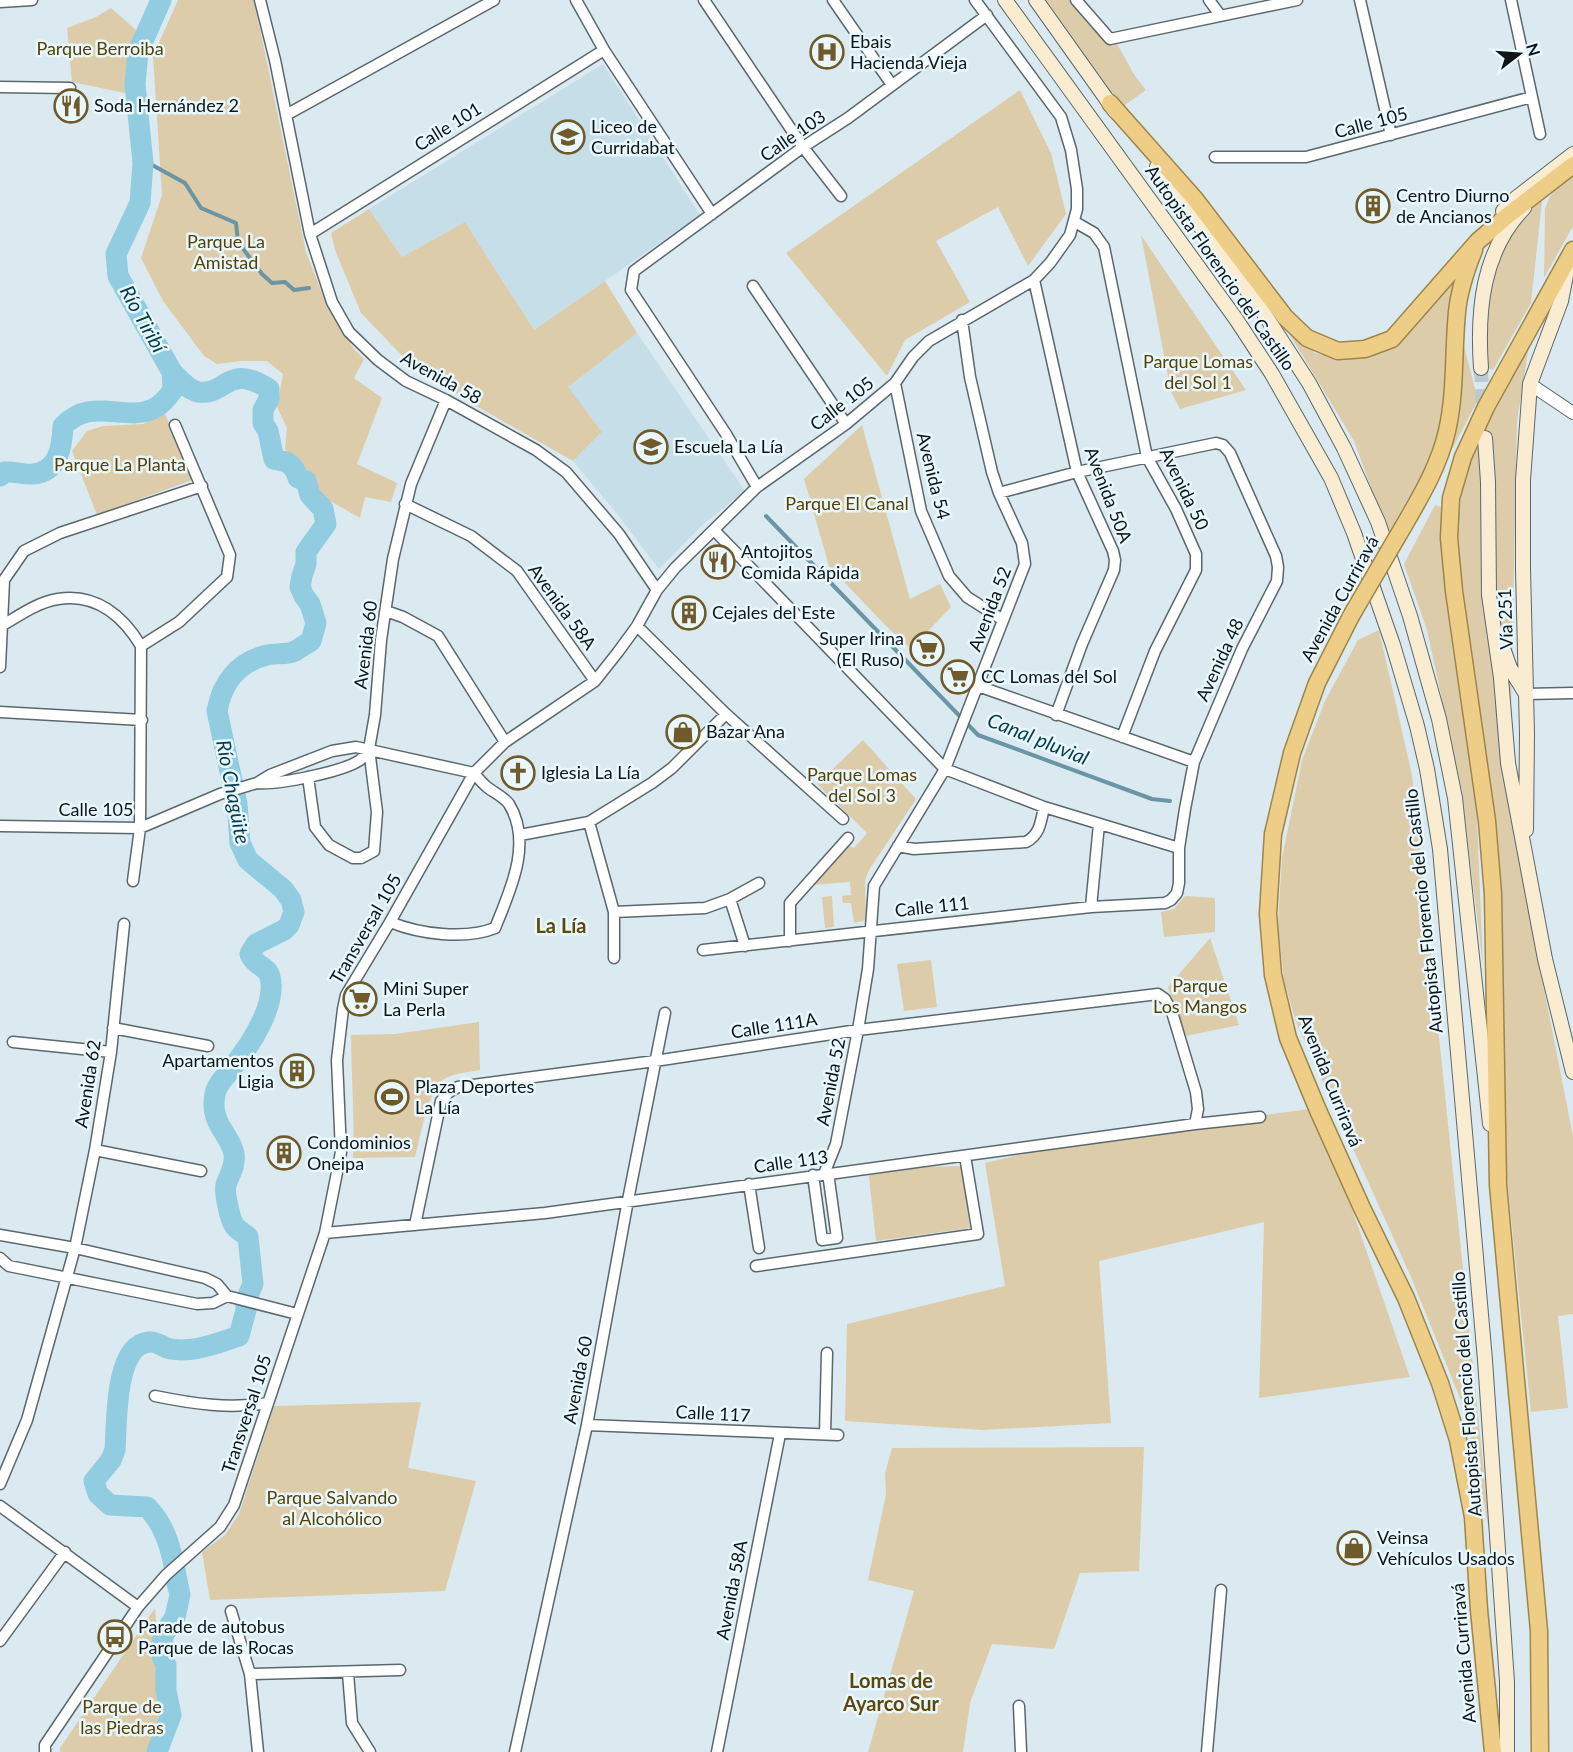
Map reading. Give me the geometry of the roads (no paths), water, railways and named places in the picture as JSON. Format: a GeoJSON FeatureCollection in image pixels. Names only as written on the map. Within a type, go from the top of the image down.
{"type":"FeatureCollection","features":[{"type":"Feature","properties":{"kind":"highway"},"geometry":{"type":"LineString","coordinates":[[1110,103],[1195,199],[1285,317],[1307,338],[1323,346],[1338,351],[1365,349],[1392,339],[1478,241]]}},
{"type":"Feature","properties":{"kind":"highway","name":"Avenida Curriravá"},"geometry":{"type":"LineString","coordinates":[[1493,1752],[1479,1610],[1473,1517],[1464,1463],[1440,1383],[1406,1298],[1362,1208],[1288,1038],[1273,975],[1268,914],[1273,834],[1296,742],[1317,683],[1351,616],[1436,467],[1448,430],[1454,386],[1457,311],[1465,272],[1478,241],[1573,165]]}},
{"type":"Feature","properties":{"kind":"highway"},"geometry":{"type":"LineString","coordinates":[[1498,1185],[1493,894],[1487,821],[1454,591],[1449,538],[1451,498],[1463,457],[1486,407],[1571,253]]}},
{"type":"Feature","properties":{"kind":"highway","name":"Autopista Florencio del Castillo"},"geometry":{"type":"LineString","coordinates":[[1498,1185],[1539,1631],[1540,1752]]}},
{"type":"Feature","properties":{"kind":"main road","name":"Autopista Florencio del Castillo"},"geometry":{"type":"LineString","coordinates":[[1005,0],[1236,319],[1305,430],[1331,478],[1354,533],[1394,645],[1414,714],[1427,769],[1440,849],[1455,1011],[1485,1360],[1507,1682],[1508,1752]]}},
{"type":"Feature","properties":{"kind":"main road","name":"Autopista Florencio del Castillo"},"geometry":{"type":"LineString","coordinates":[[1036,0],[1221,252],[1278,335],[1309,383],[1344,447],[1378,522],[1410,616],[1439,719],[1455,798],[1498,1185]]}},
{"type":"Feature","properties":{"kind":"main road"},"geometry":{"type":"LineString","coordinates":[[1478,241],[1516,198],[1573,154]]}},
{"type":"Feature","properties":{"kind":"main road"},"geometry":{"type":"LineString","coordinates":[[1481,368],[1480,309],[1491,260],[1511,224],[1538,194]]}},
{"type":"Feature","properties":{"kind":"main road","name":"Vía 251"},"geometry":{"type":"LineString","coordinates":[[1526,853],[1527,734],[1523,491],[1530,384],[1561,301],[1571,253]]}},
{"type":"Feature","properties":{"kind":"main road","name":"Vía 251"},"geometry":{"type":"LineString","coordinates":[[1485,438],[1488,482],[1489,595],[1501,678],[1508,763],[1545,960],[1573,1072]]}},
{"type":"Feature","properties":{"kind":"main road"},"geometry":{"type":"LineString","coordinates":[[1492,619],[1510,668],[1526,694],[1513,714],[1508,763]]}},
{"type":"Feature","properties":{"kind":"street"},"geometry":{"type":"LineString","coordinates":[[1,2],[32,0]]}},
{"type":"Feature","properties":{"kind":"street"},"geometry":{"type":"LineString","coordinates":[[286,115],[494,0]]}},
{"type":"Feature","properties":{"kind":"street"},"geometry":{"type":"LineString","coordinates":[[576,0],[604,50],[712,214]]}},
{"type":"Feature","properties":{"kind":"street"},"geometry":{"type":"LineString","coordinates":[[704,0],[803,147],[841,196]]}},
{"type":"Feature","properties":{"kind":"street"},"geometry":{"type":"LineString","coordinates":[[833,0],[892,85]]}},
{"type":"Feature","properties":{"kind":"street"},"geometry":{"type":"LineString","coordinates":[[975,0],[1061,117],[1069,142],[1077,189],[1075,222]]}},
{"type":"Feature","properties":{"kind":"street"},"geometry":{"type":"LineString","coordinates":[[1076,0],[1110,39],[1297,0]]}},
{"type":"Feature","properties":{"kind":"street"},"geometry":{"type":"LineString","coordinates":[[1209,0],[1220,15]]}},
{"type":"Feature","properties":{"kind":"street"},"geometry":{"type":"LineString","coordinates":[[1360,0],[1391,135]]}},
{"type":"Feature","properties":{"kind":"street"},"geometry":{"type":"LineString","coordinates":[[1511,0],[1540,134]]}},
{"type":"Feature","properties":{"kind":"street","name":"Avenida 58"},"geometry":{"type":"LineString","coordinates":[[264,2],[310,234],[332,302],[349,332],[378,360],[406,381],[446,400],[536,450],[566,472],[619,534],[657,590]]}},
{"type":"Feature","properties":{"kind":"street","name":"Calle 103"},"geometry":{"type":"LineString","coordinates":[[758,487],[726,434],[631,290],[634,271],[987,15]]}},
{"type":"Feature","properties":{"kind":"street","name":"Calle 101"},"geometry":{"type":"LineString","coordinates":[[310,234],[604,50]]}},
{"type":"Feature","properties":{"kind":"street"},"geometry":{"type":"LineString","coordinates":[[0,87],[70,88]]}},
{"type":"Feature","properties":{"kind":"street","name":"Calle 105"},"geometry":{"type":"LineString","coordinates":[[1215,158],[1305,157],[1532,97]]}},
{"type":"Feature","properties":{"kind":"street","name":"Calle 105"},"geometry":{"type":"LineString","coordinates":[[637,626],[657,590],[675,568],[758,487],[846,424],[895,383],[929,340],[1034,280],[1063,246],[1075,222]]}},
{"type":"Feature","properties":{"kind":"street","name":"Avenida 50"},"geometry":{"type":"LineString","coordinates":[[1075,222],[1094,233],[1104,247],[1148,457],[1176,509],[1196,554],[1197,562],[1196,570],[1155,651],[1122,737]]}},
{"type":"Feature","properties":{"kind":"street","name":"Avenida 50A"},"geometry":{"type":"LineString","coordinates":[[1034,280],[1077,472],[1115,560],[1114,570],[1082,644],[1056,715]]}},
{"type":"Feature","properties":{"kind":"street"},"geometry":{"type":"LineString","coordinates":[[753,286],[846,424]]}},
{"type":"Feature","properties":{"kind":"street","name":"Avenida 52"},"geometry":{"type":"LineString","coordinates":[[822,1174],[836,1144],[858,1030],[868,969],[874,886],[945,769],[1025,564],[1022,543],[999,493],[970,377],[962,320]]}},
{"type":"Feature","properties":{"kind":"street","name":"Avenida 54"},"geometry":{"type":"LineString","coordinates":[[895,383],[921,512],[949,576],[967,597],[1003,620]]}},
{"type":"Feature","properties":{"kind":"street"},"geometry":{"type":"LineString","coordinates":[[1530,384],[1573,413]]}},
{"type":"Feature","properties":{"kind":"street","name":"Avenida 60"},"geometry":{"type":"LineString","coordinates":[[308,777],[315,827],[328,845],[353,858],[361,858],[374,851],[377,813],[369,749],[393,559],[411,484],[446,400]]}},
{"type":"Feature","properties":{"kind":"street"},"geometry":{"type":"LineString","coordinates":[[141,646],[179,622],[227,577],[230,555],[175,424]]}},
{"type":"Feature","properties":{"kind":"street","name":"Avenida 48"},"geometry":{"type":"LineString","coordinates":[[1148,457],[1216,443],[1223,445],[1230,453],[1276,556],[1278,574],[1277,581],[1224,689],[1194,762],[1179,848],[1177,893],[1165,903]]}},
{"type":"Feature","properties":{"kind":"street"},"geometry":{"type":"LineString","coordinates":[[999,493],[1077,472],[1148,457]]}},
{"type":"Feature","properties":{"kind":"street"},"geometry":{"type":"LineString","coordinates":[[0,667],[4,580],[24,551],[60,533],[202,486]]}},
{"type":"Feature","properties":{"kind":"street","name":"Avenida 58A"},"geometry":{"type":"LineString","coordinates":[[405,504],[471,537],[517,571],[595,681]]}},
{"type":"Feature","properties":{"kind":"street"},"geometry":{"type":"LineString","coordinates":[[714,530],[945,769],[1044,807],[1179,848]]}},
{"type":"Feature","properties":{"kind":"street"},"geometry":{"type":"LineString","coordinates":[[3,625],[32,608],[58,599],[88,600],[110,609],[132,630],[141,646],[140,828],[133,881]]}},
{"type":"Feature","properties":{"kind":"street"},"geometry":{"type":"LineString","coordinates":[[386,611],[403,617],[438,636],[505,742]]}},
{"type":"Feature","properties":{"kind":"street"},"geometry":{"type":"LineString","coordinates":[[637,626],[726,714],[843,819]]}},
{"type":"Feature","properties":{"kind":"street","name":"Transversal 105"},"geometry":{"type":"LineString","coordinates":[[45,1752],[45,1745],[138,1607],[166,1575],[220,1527],[234,1505],[325,1233],[341,1152],[337,1071],[346,995],[474,773],[505,742],[595,681],[637,626]]}},
{"type":"Feature","properties":{"kind":"street"},"geometry":{"type":"LineString","coordinates":[[978,686],[1194,762]]}},
{"type":"Feature","properties":{"kind":"street"},"geometry":{"type":"LineString","coordinates":[[1526,694],[1573,693]]}},
{"type":"Feature","properties":{"kind":"street"},"geometry":{"type":"LineString","coordinates":[[0,712],[142,720]]}},
{"type":"Feature","properties":{"kind":"street"},"geometry":{"type":"LineString","coordinates":[[520,835],[589,822],[672,768],[726,714]]}},
{"type":"Feature","properties":{"kind":"street","name":"Calle 105"},"geometry":{"type":"LineString","coordinates":[[0,826],[140,828],[332,751],[356,747],[474,773]]}},
{"type":"Feature","properties":{"kind":"street","name":"Calle 105"},"geometry":{"type":"LineString","coordinates":[[257,783],[270,784],[308,777],[360,760],[369,749]]}},
{"type":"Feature","properties":{"kind":"street"},"geometry":{"type":"LineString","coordinates":[[390,922],[410,930],[445,934],[485,933],[495,928],[510,892],[518,858],[520,835],[508,803],[474,773]]}},
{"type":"Feature","properties":{"kind":"street"},"geometry":{"type":"LineString","coordinates":[[898,846],[914,849],[1026,843],[1034,838],[1038,831],[1044,807]]}},
{"type":"Feature","properties":{"kind":"street"},"geometry":{"type":"LineString","coordinates":[[589,822],[614,912],[614,958]]}},
{"type":"Feature","properties":{"kind":"street"},"geometry":{"type":"LineString","coordinates":[[1091,907],[1099,824]]}},
{"type":"Feature","properties":{"kind":"street"},"geometry":{"type":"LineString","coordinates":[[790,941],[790,903],[848,838]]}},
{"type":"Feature","properties":{"kind":"street"},"geometry":{"type":"LineString","coordinates":[[614,912],[705,908],[730,899],[759,883]]}},
{"type":"Feature","properties":{"kind":"street"},"geometry":{"type":"LineString","coordinates":[[730,899],[745,946]]}},
{"type":"Feature","properties":{"kind":"street","name":"Calle 111"},"geometry":{"type":"LineString","coordinates":[[704,950],[1091,907],[1165,903]]}},
{"type":"Feature","properties":{"kind":"street","name":"Avenida 62"},"geometry":{"type":"LineString","coordinates":[[0,1484],[27,1420],[75,1248],[95,1150],[111,1052],[124,924]]}},
{"type":"Feature","properties":{"kind":"street","name":"Calle 111A"},"geometry":{"type":"LineString","coordinates":[[414,1225],[441,1101],[449,1092],[458,1087],[655,1061],[858,1030],[1158,994],[1165,999],[1172,1012],[1196,1092],[1198,1109],[1195,1124]]}},
{"type":"Feature","properties":{"kind":"street","name":"Avenida 60"},"geometry":{"type":"LineString","coordinates":[[515,1752],[587,1425],[665,1013]]}},
{"type":"Feature","properties":{"kind":"street"},"geometry":{"type":"LineString","coordinates":[[113,1028],[208,1046]]}},
{"type":"Feature","properties":{"kind":"street"},"geometry":{"type":"LineString","coordinates":[[13,1042],[111,1052]]}},
{"type":"Feature","properties":{"kind":"street","name":"Calle 113"},"geometry":{"type":"LineString","coordinates":[[325,1233],[545,1213],[628,1200],[1260,1117]]}},
{"type":"Feature","properties":{"kind":"street"},"geometry":{"type":"LineString","coordinates":[[95,1150],[201,1171]]}},
{"type":"Feature","properties":{"kind":"street"},"geometry":{"type":"LineString","coordinates":[[756,1266],[978,1234],[964,1156]]}},
{"type":"Feature","properties":{"kind":"street"},"geometry":{"type":"LineString","coordinates":[[822,1174],[837,1238],[822,1240],[822,1174]]}},
{"type":"Feature","properties":{"kind":"street"},"geometry":{"type":"LineString","coordinates":[[749,1184],[759,1248]]}},
{"type":"Feature","properties":{"kind":"street"},"geometry":{"type":"LineString","coordinates":[[0,1235],[75,1248],[205,1278],[217,1284],[232,1297],[297,1314]]}},
{"type":"Feature","properties":{"kind":"street"},"geometry":{"type":"LineString","coordinates":[[0,1258],[9,1266],[197,1304],[213,1303],[232,1297]]}},
{"type":"Feature","properties":{"kind":"street"},"geometry":{"type":"LineString","coordinates":[[825,1434],[827,1353]]}},
{"type":"Feature","properties":{"kind":"street"},"geometry":{"type":"LineString","coordinates":[[155,1396],[194,1405],[250,1406],[268,1403]]}},
{"type":"Feature","properties":{"kind":"street","name":"Calle 117"},"geometry":{"type":"LineString","coordinates":[[587,1425],[838,1435]]}},
{"type":"Feature","properties":{"kind":"street","name":"Avenida 58A"},"geometry":{"type":"LineString","coordinates":[[717,1752],[780,1434]]}},
{"type":"Feature","properties":{"kind":"street"},"geometry":{"type":"LineString","coordinates":[[0,1506],[138,1607]]}},
{"type":"Feature","properties":{"kind":"street"},"geometry":{"type":"LineString","coordinates":[[0,1641],[65,1552]]}},
{"type":"Feature","properties":{"kind":"street"},"geometry":{"type":"LineString","coordinates":[[1207,1752],[1221,1590]]}},
{"type":"Feature","properties":{"kind":"street"},"geometry":{"type":"LineString","coordinates":[[231,1611],[250,1674],[258,1752]]}},
{"type":"Feature","properties":{"kind":"street"},"geometry":{"type":"LineString","coordinates":[[250,1674],[400,1670]]}},
{"type":"Feature","properties":{"kind":"street"},"geometry":{"type":"LineString","coordinates":[[348,1673],[352,1723],[370,1752]]}},
{"type":"Feature","properties":{"kind":"street"},"geometry":{"type":"LineString","coordinates":[[1020,1706],[1021,1752]]}},
{"type":"Feature","properties":{"kind":"waterway","name":"Río Tiribí"},"geometry":{"type":"LineString","coordinates":[[0,476],[4,472],[33,474],[48,469],[60,450],[63,426],[74,417],[97,411],[142,412],[159,405],[173,390],[172,372],[118,276],[116,254],[140,203],[143,163],[135,84],[138,52],[161,0]]}},
{"type":"Feature","properties":{"kind":"waterway"},"geometry":{"type":"LineString","coordinates":[[143,160],[185,183],[201,208],[236,223],[238,242],[262,274],[272,283],[285,282],[294,290],[309,288]]}},
{"type":"Feature","properties":{"kind":"waterway","name":"Río Chagüite"},"geometry":{"type":"LineString","coordinates":[[172,372],[187,387],[198,392],[208,392],[236,379],[255,382],[269,389],[269,399],[263,410],[263,423],[268,431],[274,459],[289,464],[298,478],[306,481],[310,495],[323,509],[326,524],[306,552],[306,564],[300,587],[310,604],[316,623],[311,641],[295,651],[257,658],[240,668],[227,683],[217,711],[237,804],[240,843],[248,860],[283,889],[291,900],[294,912],[289,925],[284,930],[256,944],[250,954],[270,977],[270,999],[255,1035],[220,1082],[215,1094],[217,1121],[234,1154],[233,1166],[226,1185],[228,1205],[234,1225],[248,1237],[253,1284],[246,1300],[246,1310],[239,1336],[188,1350],[171,1349],[149,1342],[138,1346],[129,1356],[123,1371],[117,1405],[115,1450],[111,1460],[94,1481],[98,1494],[110,1505],[147,1507],[155,1516],[170,1548],[180,1595],[177,1583]]}},
{"type":"Feature","properties":{"kind":"waterway","name":"Canal pluvial"},"geometry":{"type":"LineString","coordinates":[[766,516],[978,735],[1152,799],[1170,801]]}},
{"type":"Feature","properties":{"kind":"waterway","name":"Río Chagüite"},"geometry":{"type":"LineString","coordinates":[[157,1752],[171,1715],[166,1690],[166,1665],[162,1656],[162,1643],[164,1634],[175,1617],[180,1595]]}},
{"type":"Feature","properties":{"kind":"tunnel"},"geometry":{"type":"LineString","coordinates":[[1481,368],[1483,413]]}},
{"type":"Feature","properties":{"kind":"place","name":"Ebais Hacienda Vieja"},"geometry":{"type":"Point","coordinates":[827,52]}},
{"type":"Feature","properties":{"kind":"place","name":"Soda Hernández 2"},"geometry":{"type":"Point","coordinates":[71,106]}},
{"type":"Feature","properties":{"kind":"place","name":"Liceo de Curridabat"},"geometry":{"type":"Point","coordinates":[568,137]}},
{"type":"Feature","properties":{"kind":"place","name":"Centro Diurno de Ancianos"},"geometry":{"type":"Point","coordinates":[1373,206]}},
{"type":"Feature","properties":{"kind":"place","name":"Escuela La Lía"},"geometry":{"type":"Point","coordinates":[651,447]}},
{"type":"Feature","properties":{"kind":"place","name":"Antojitos Comida Rápida"},"geometry":{"type":"Point","coordinates":[718,562]}},
{"type":"Feature","properties":{"kind":"place","name":"Cejales del Este"},"geometry":{"type":"Point","coordinates":[689,613]}},
{"type":"Feature","properties":{"kind":"place","name":"Super Irina (El Ruso)"},"geometry":{"type":"Point","coordinates":[927,649]}},
{"type":"Feature","properties":{"kind":"place","name":"CC Lomas del Sol"},"geometry":{"type":"Point","coordinates":[958,677]}},
{"type":"Feature","properties":{"kind":"place","name":"Bazar Ana"},"geometry":{"type":"Point","coordinates":[683,732]}},
{"type":"Feature","properties":{"kind":"place","name":"Iglesia La Lía"},"geometry":{"type":"Point","coordinates":[518,773]}},
{"type":"Feature","properties":{"kind":"place","name":"Mini Super La Perla"},"geometry":{"type":"Point","coordinates":[360,999]}},
{"type":"Feature","properties":{"kind":"place","name":"Apartamentos Ligia"},"geometry":{"type":"Point","coordinates":[297,1071]}},
{"type":"Feature","properties":{"kind":"place","name":"Plaza Deportes La Lía"},"geometry":{"type":"Point","coordinates":[392,1097]}},
{"type":"Feature","properties":{"kind":"place","name":"Condominios Oneipa"},"geometry":{"type":"Point","coordinates":[284,1153]}},
{"type":"Feature","properties":{"kind":"place","name":"Veinsa Vehículos Usados"},"geometry":{"type":"Point","coordinates":[1354,1548]}},
{"type":"Feature","properties":{"kind":"place","name":"Parade de autobus Parque de las Rocas"},"geometry":{"type":"Point","coordinates":[115,1637]}},
{"type":"Feature","properties":{"kind":"district","name":"La Lía"},"geometry":{"type":"Point","coordinates":[561,926]}},
{"type":"Feature","properties":{"kind":"district","name":"Lomas de Ayarco Sur"},"geometry":{"type":"Point","coordinates":[891,1692]}},
{"type":"Feature","properties":{"kind":"park label","name":"Parque Berroiba"},"geometry":{"type":"Point","coordinates":[100,49]}},
{"type":"Feature","properties":{"kind":"park label","name":"Parque La Amistad"},"geometry":{"type":"Point","coordinates":[226,252]}},
{"type":"Feature","properties":{"kind":"park label","name":"Parque Lomas del Sol 1"},"geometry":{"type":"Point","coordinates":[1198,372]}},
{"type":"Feature","properties":{"kind":"park label","name":"Parque La Planta"},"geometry":{"type":"Point","coordinates":[120,465]}},
{"type":"Feature","properties":{"kind":"park label","name":"Parque El Canal"},"geometry":{"type":"Point","coordinates":[847,504]}},
{"type":"Feature","properties":{"kind":"park label","name":"Parque Lomas del Sol 3"},"geometry":{"type":"Point","coordinates":[862,785]}},
{"type":"Feature","properties":{"kind":"park label","name":"Parque Los Mangos"},"geometry":{"type":"Point","coordinates":[1200,996]}},
{"type":"Feature","properties":{"kind":"park label","name":"Parque Salvando al Alcohólico"},"geometry":{"type":"Point","coordinates":[332,1508]}},
{"type":"Feature","properties":{"kind":"park label","name":"Parque de las Piedras"},"geometry":{"type":"Point","coordinates":[122,1717]}}]}
